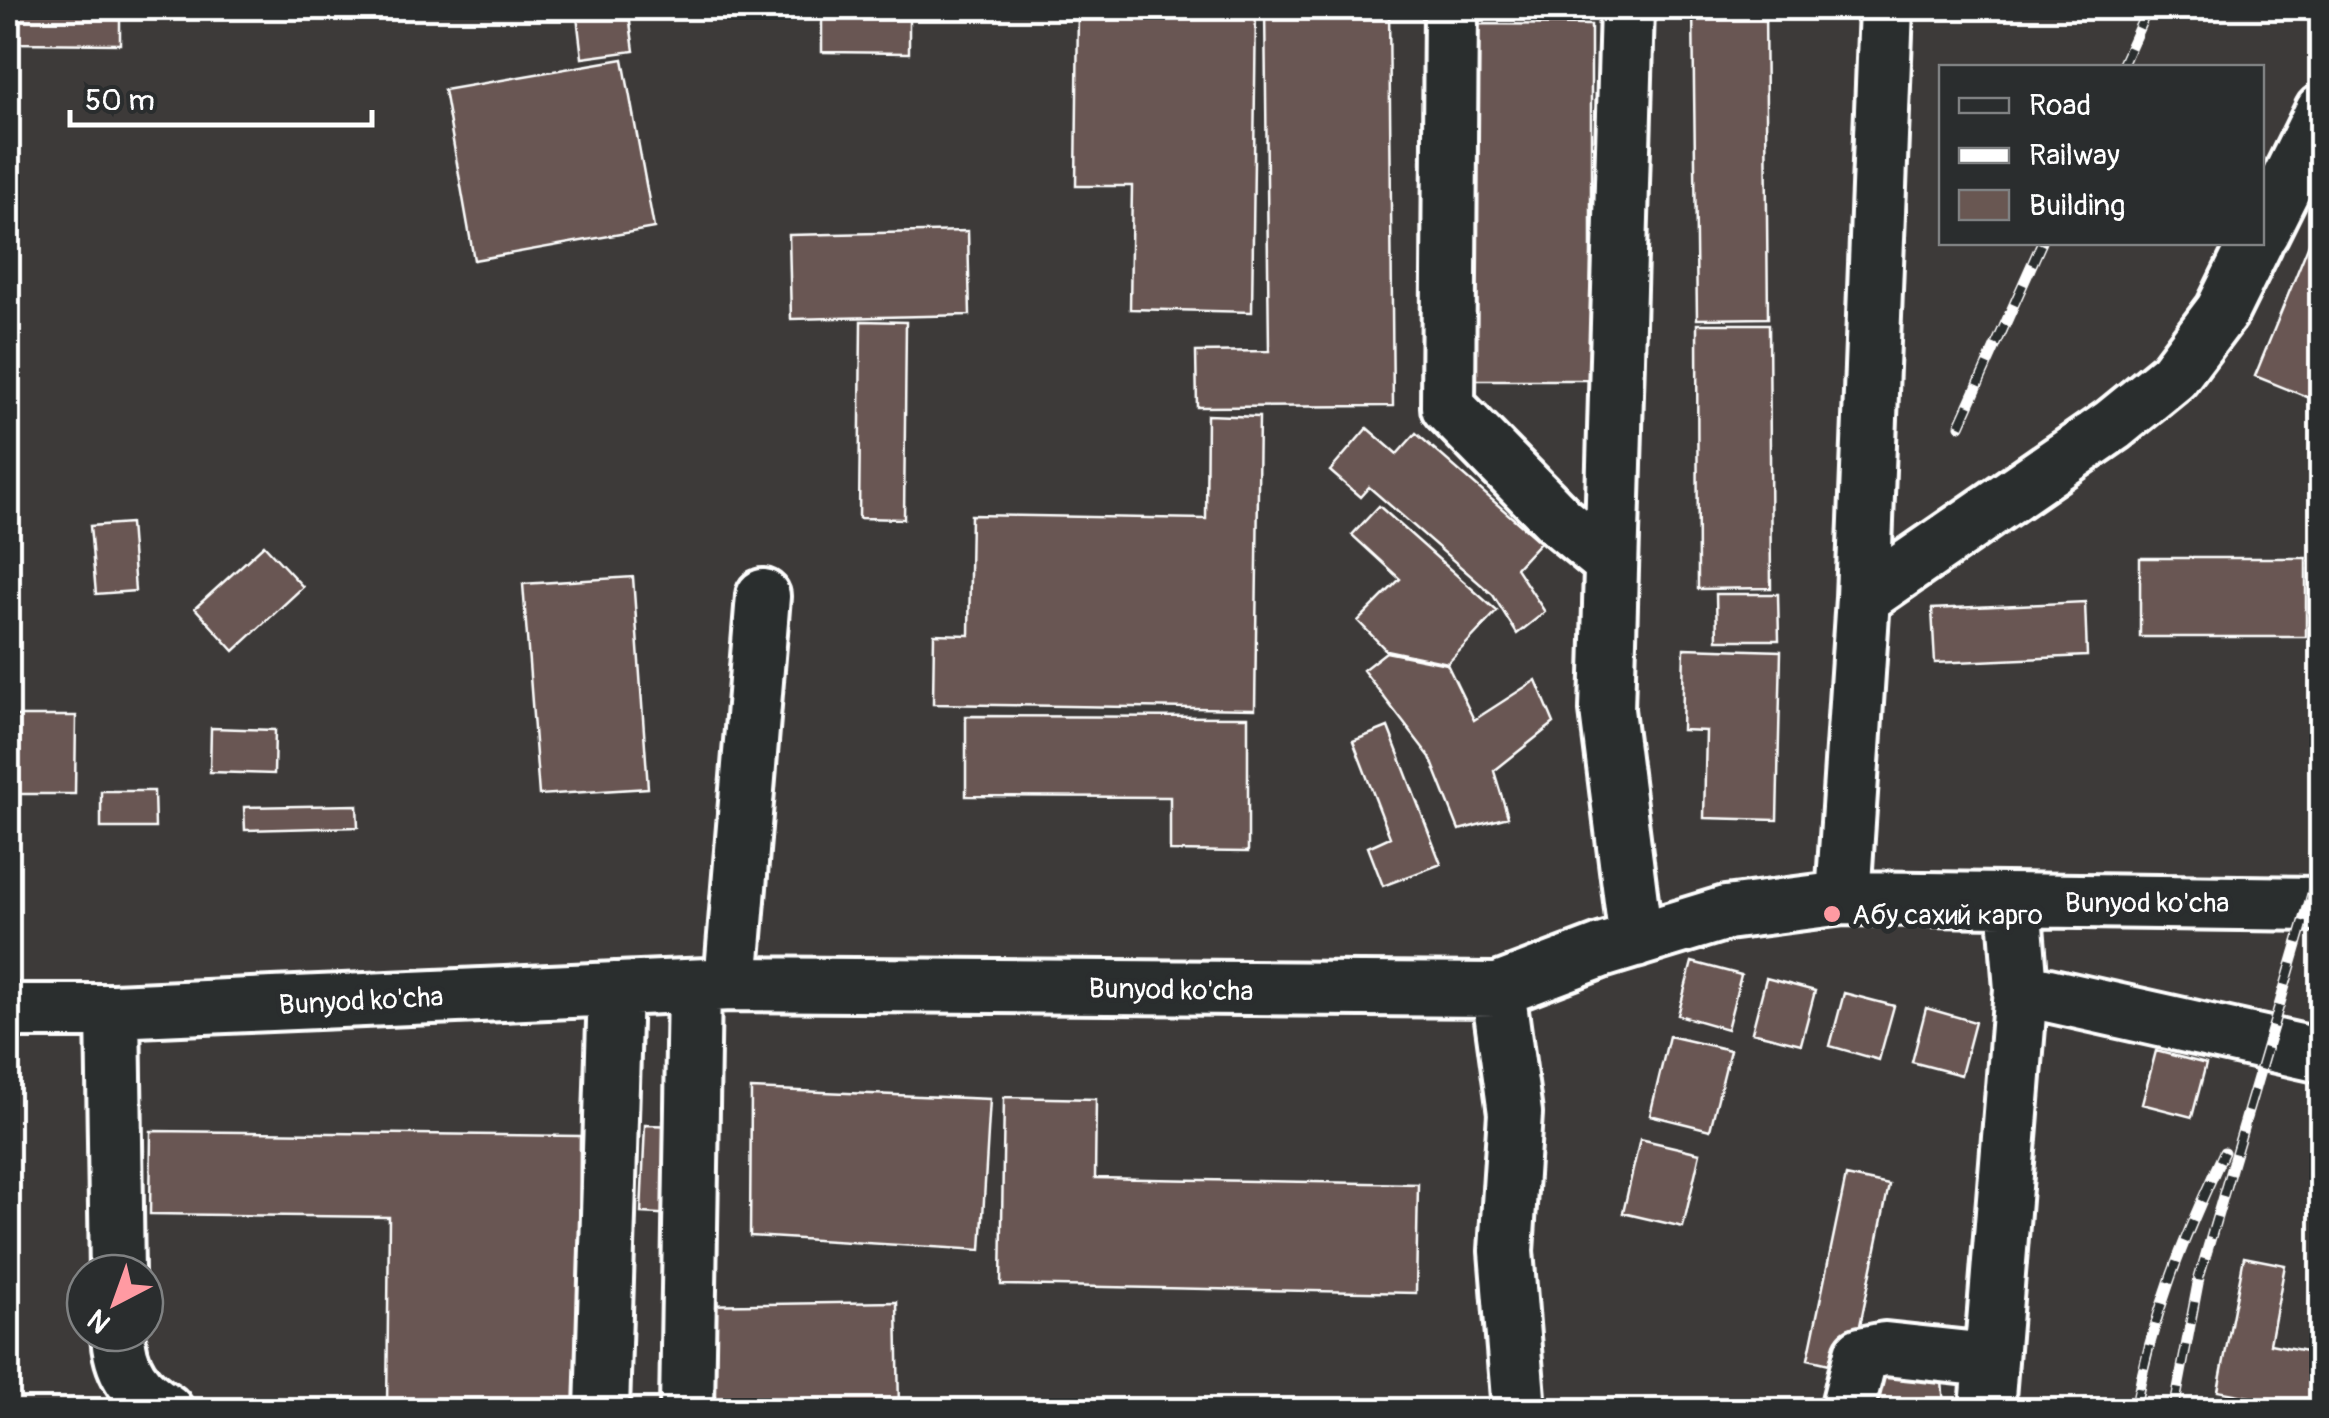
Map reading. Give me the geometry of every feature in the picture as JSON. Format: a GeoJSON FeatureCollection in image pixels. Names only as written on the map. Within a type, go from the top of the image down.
{"type":"FeatureCollection","features":[{"type":"Feature","properties":{"kind":"street"},"geometry":{"type":"LineString","coordinates":[[1451,8],[1448,407],[1560,522],[1611,563]]}},
{"type":"Feature","properties":{"kind":"street"},"geometry":{"type":"LineString","coordinates":[[1627,8],[1607,710],[1636,941]]}},
{"type":"Feature","properties":{"kind":"street"},"geometry":{"type":"LineString","coordinates":[[1843,898],[1863,598],[1886,8]]}},
{"type":"Feature","properties":{"kind":"street"},"geometry":{"type":"LineString","coordinates":[[2264,228],[2322,111]]}},
{"type":"Feature","properties":{"kind":"street"},"geometry":{"type":"LineString","coordinates":[[1863,598],[2113,424],[2173,376],[2222,311],[2255,245]]}},
{"type":"Feature","properties":{"kind":"street"},"geometry":{"type":"LineString","coordinates":[[687,1410],[712,985],[763,596]]}},
{"type":"Feature","properties":{"kind":"street","name":"Bunyod ko'cha"},"geometry":{"type":"LineString","coordinates":[[8,1011],[113,1011],[712,985],[1498,990],[1726,913],[1843,898],[2322,904]]}},
{"type":"Feature","properties":{"kind":"street"},"geometry":{"type":"LineString","coordinates":[[1847,1410],[1861,1354],[1885,1349],[1988,1385],[2021,989],[2014,901]]}},
{"type":"Feature","properties":{"kind":"street"},"geometry":{"type":"LineString","coordinates":[[602,1410],[614,989]]}},
{"type":"Feature","properties":{"kind":"street"},"geometry":{"type":"LineString","coordinates":[[2021,989],[2322,1056]]}},
{"type":"Feature","properties":{"kind":"street"},"geometry":{"type":"LineString","coordinates":[[1498,990],[1515,1112],[1506,1251],[1520,1410]]}},
{"type":"Feature","properties":{"kind":"street"},"geometry":{"type":"LineString","coordinates":[[113,1011],[117,1253]]}},
{"type":"Feature","properties":{"kind":"street"},"geometry":{"type":"LineString","coordinates":[[118,1353],[138,1394],[166,1410]]}},
{"type":"Feature","properties":{"kind":"building"},"geometry":{"type":"Polygon","coordinates":[[[8,8],[120,8],[120,44],[8,43],[8,8]]]}},
{"type":"Feature","properties":{"kind":"building"},"geometry":{"type":"Polygon","coordinates":[[[576,8],[628,8],[634,51],[582,58],[576,8]]]}},
{"type":"Feature","properties":{"kind":"building"},"geometry":{"type":"Polygon","coordinates":[[[822,8],[909,8],[909,53],[822,52],[822,8]]]}},
{"type":"Feature","properties":{"kind":"building"},"geometry":{"type":"Polygon","coordinates":[[[1078,8],[1256,8],[1252,312],[1130,309],[1132,186],[1076,186],[1078,8]]]}},
{"type":"Feature","properties":{"kind":"building"},"geometry":{"type":"Polygon","coordinates":[[[1265,8],[1389,8],[1393,406],[1197,407],[1196,352],[1269,351],[1265,8]]]}},
{"type":"Feature","properties":{"kind":"building"},"geometry":{"type":"Polygon","coordinates":[[[1693,8],[1765,8],[1768,318],[1697,319],[1693,8]]]}},
{"type":"Feature","properties":{"kind":"building"},"geometry":{"type":"Polygon","coordinates":[[[1469,24],[1591,25],[1591,380],[1468,380],[1469,24]]]}},
{"type":"Feature","properties":{"kind":"building"},"geometry":{"type":"Polygon","coordinates":[[[623,59],[654,228],[474,260],[444,90],[623,59]]]}},
{"type":"Feature","properties":{"kind":"building"},"geometry":{"type":"Polygon","coordinates":[[[2322,212],[2322,403],[2255,376],[2322,212]]]}},
{"type":"Feature","properties":{"kind":"building"},"geometry":{"type":"Polygon","coordinates":[[[968,231],[970,315],[791,319],[789,235],[968,231]]]}},
{"type":"Feature","properties":{"kind":"building"},"geometry":{"type":"Polygon","coordinates":[[[861,321],[906,322],[904,519],[859,518],[861,321]]]}},
{"type":"Feature","properties":{"kind":"building"},"geometry":{"type":"Polygon","coordinates":[[[1697,324],[1769,324],[1771,588],[1698,589],[1697,324]]]}},
{"type":"Feature","properties":{"kind":"building"},"geometry":{"type":"Polygon","coordinates":[[[1207,415],[1259,417],[1255,709],[933,704],[934,634],[969,635],[971,515],[1206,519],[1207,415]]]}},
{"type":"Feature","properties":{"kind":"building"},"geometry":{"type":"Polygon","coordinates":[[[1367,428],[1397,454],[1416,433],[1540,542],[1516,568],[1545,612],[1517,634],[1493,595],[1369,487],[1360,497],[1330,471],[1367,428]]]}},
{"type":"Feature","properties":{"kind":"building"},"geometry":{"type":"Polygon","coordinates":[[[1379,506],[1497,611],[1448,663],[1386,650],[1358,621],[1400,579],[1352,535],[1379,506]]]}},
{"type":"Feature","properties":{"kind":"building"},"geometry":{"type":"Polygon","coordinates":[[[130,523],[135,591],[96,594],[90,526],[130,523]]]}},
{"type":"Feature","properties":{"kind":"building"},"geometry":{"type":"Polygon","coordinates":[[[264,545],[303,587],[234,651],[195,608],[264,545]]]}},
{"type":"Feature","properties":{"kind":"building"},"geometry":{"type":"Polygon","coordinates":[[[2140,558],[2306,558],[2306,637],[2140,637],[2140,558]]]}},
{"type":"Feature","properties":{"kind":"building"},"geometry":{"type":"Polygon","coordinates":[[[633,577],[648,788],[539,795],[523,584],[633,577]]]}},
{"type":"Feature","properties":{"kind":"building"},"geometry":{"type":"Polygon","coordinates":[[[1716,594],[1778,594],[1779,640],[1717,640],[1716,594]]]}},
{"type":"Feature","properties":{"kind":"building"},"geometry":{"type":"Polygon","coordinates":[[[2085,602],[2087,656],[1935,663],[1932,609],[2085,602]]]}},
{"type":"Feature","properties":{"kind":"building"},"geometry":{"type":"Polygon","coordinates":[[[1684,648],[1781,651],[1777,820],[1704,818],[1706,731],[1682,730],[1684,648]]]}},
{"type":"Feature","properties":{"kind":"building"},"geometry":{"type":"Polygon","coordinates":[[[1386,652],[1447,664],[1474,720],[1536,680],[1554,723],[1494,771],[1508,817],[1459,830],[1430,757],[1363,670],[1386,652]]]}},
{"type":"Feature","properties":{"kind":"building"},"geometry":{"type":"Polygon","coordinates":[[[8,716],[76,716],[75,794],[8,794],[8,716]]]}},
{"type":"Feature","properties":{"kind":"building"},"geometry":{"type":"Polygon","coordinates":[[[966,716],[1248,717],[1248,852],[1170,851],[1170,797],[966,796],[966,716]]]}},
{"type":"Feature","properties":{"kind":"building"},"geometry":{"type":"Polygon","coordinates":[[[1388,727],[1441,864],[1383,886],[1368,847],[1390,837],[1353,741],[1388,727]]]}},
{"type":"Feature","properties":{"kind":"building"},"geometry":{"type":"Polygon","coordinates":[[[211,728],[275,730],[274,774],[210,772],[211,728]]]}},
{"type":"Feature","properties":{"kind":"building"},"geometry":{"type":"Polygon","coordinates":[[[101,791],[154,791],[155,828],[101,828],[101,791]]]}},
{"type":"Feature","properties":{"kind":"building"},"geometry":{"type":"Polygon","coordinates":[[[357,805],[358,827],[245,830],[244,807],[357,805]]]}},
{"type":"Feature","properties":{"kind":"building"},"geometry":{"type":"Polygon","coordinates":[[[1692,962],[1741,975],[1727,1029],[1678,1015],[1692,962]]]}},
{"type":"Feature","properties":{"kind":"building"},"geometry":{"type":"Polygon","coordinates":[[[1766,978],[1815,991],[1801,1044],[1752,1032],[1766,978]]]}},
{"type":"Feature","properties":{"kind":"building"},"geometry":{"type":"Polygon","coordinates":[[[1844,993],[1894,1006],[1879,1060],[1830,1046],[1844,993]]]}},
{"type":"Feature","properties":{"kind":"building"},"geometry":{"type":"Polygon","coordinates":[[[1926,1008],[1975,1022],[1961,1075],[1912,1062],[1926,1008]]]}},
{"type":"Feature","properties":{"kind":"building"},"geometry":{"type":"Polygon","coordinates":[[[1669,1036],[1730,1050],[1710,1130],[1650,1115],[1669,1036]]]}},
{"type":"Feature","properties":{"kind":"building"},"geometry":{"type":"Polygon","coordinates":[[[2156,1051],[2206,1064],[2192,1117],[2142,1104],[2156,1051]]]}},
{"type":"Feature","properties":{"kind":"building"},"geometry":{"type":"Polygon","coordinates":[[[751,1089],[990,1099],[981,1250],[750,1236],[751,1089]]]}},
{"type":"Feature","properties":{"kind":"building"},"geometry":{"type":"Polygon","coordinates":[[[1004,1097],[1096,1099],[1095,1178],[1418,1184],[1416,1293],[1001,1285],[1004,1097]]]}},
{"type":"Feature","properties":{"kind":"building"},"geometry":{"type":"Polygon","coordinates":[[[2322,1104],[2322,1147],[2311,1144],[2322,1104]]]}},
{"type":"Feature","properties":{"kind":"building"},"geometry":{"type":"Polygon","coordinates":[[[645,1125],[681,1126],[677,1215],[641,1213],[645,1125]]]}},
{"type":"Feature","properties":{"kind":"building"},"geometry":{"type":"Polygon","coordinates":[[[151,1131],[580,1136],[578,1410],[387,1410],[389,1217],[150,1214],[151,1131]]]}},
{"type":"Feature","properties":{"kind":"building"},"geometry":{"type":"Polygon","coordinates":[[[1640,1139],[1700,1153],[1683,1227],[1623,1213],[1640,1139]]]}},
{"type":"Feature","properties":{"kind":"building"},"geometry":{"type":"Polygon","coordinates":[[[1846,1176],[1889,1185],[1851,1369],[1808,1359],[1846,1176]]]}},
{"type":"Feature","properties":{"kind":"building"},"geometry":{"type":"Polygon","coordinates":[[[2244,1257],[2285,1265],[2270,1344],[2322,1354],[2318,1410],[2218,1391],[2244,1257]]]}},
{"type":"Feature","properties":{"kind":"building"},"geometry":{"type":"Polygon","coordinates":[[[897,1302],[899,1410],[699,1410],[697,1305],[897,1302]]]}},
{"type":"Feature","properties":{"kind":"building"},"geometry":{"type":"Polygon","coordinates":[[[1941,1367],[1944,1407],[1866,1410],[1863,1373],[1941,1367]]]}},
{"type":"Feature","properties":{"kind":"railway"},"geometry":{"type":"LineString","coordinates":[[2122,65],[2148,8]]}},
{"type":"Feature","properties":{"kind":"railway"},"geometry":{"type":"LineString","coordinates":[[1960,425],[2041,245]]}},
{"type":"Feature","properties":{"kind":"railway"},"geometry":{"type":"LineString","coordinates":[[2174,1410],[2199,1278],[2322,860]]}},
{"type":"Feature","properties":{"kind":"railway"},"geometry":{"type":"LineString","coordinates":[[2135,1410],[2170,1278],[2224,1152]]}},
{"type":"Feature","properties":{"kind":"place","name":"Абу сахий карго"},"geometry":{"type":"Point","coordinates":[1832,914]}}]}
